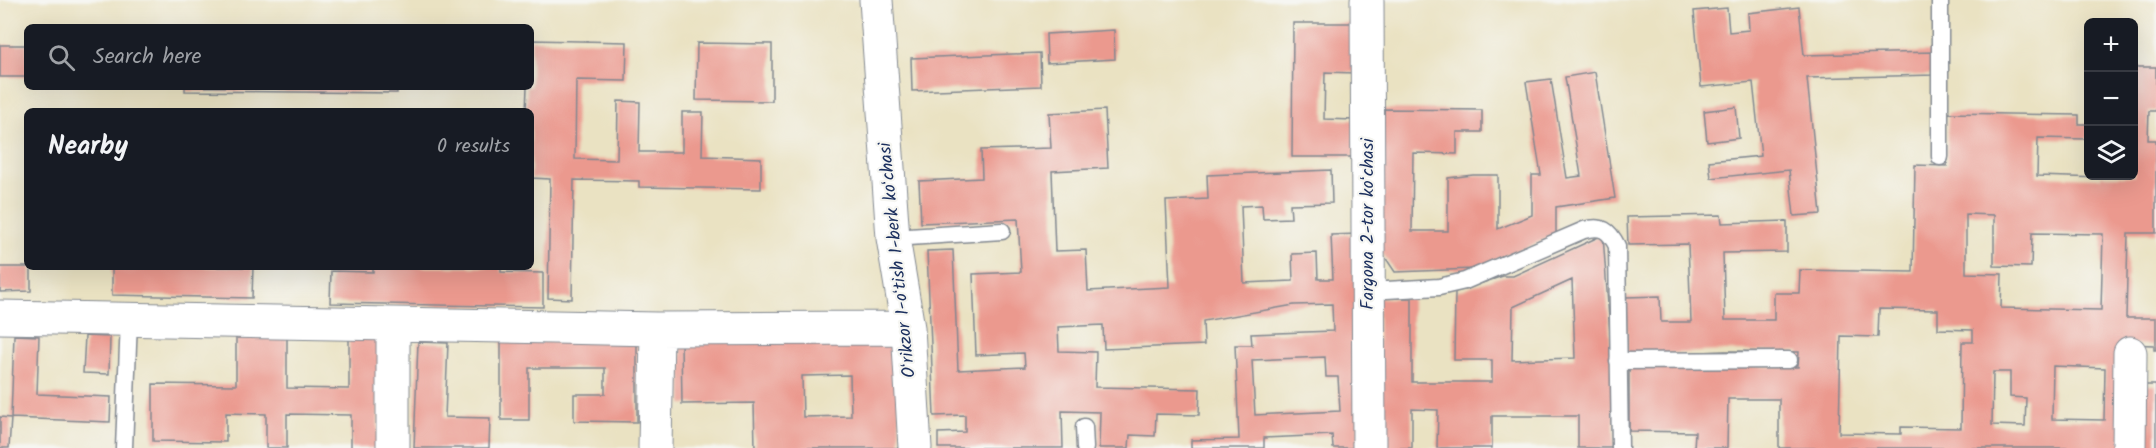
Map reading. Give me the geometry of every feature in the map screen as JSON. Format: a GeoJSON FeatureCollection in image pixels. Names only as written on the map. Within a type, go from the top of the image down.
{"type":"FeatureCollection","features":[{"type":"Feature","properties":{"kind":"street","name":"Oʻrikzor 1-oʻtish 1-berk koʻchasi"},"geometry":{"type":"LineString","coordinates":[[876,0],[893,238],[908,328],[915,448]]}},
{"type":"Feature","properties":{"kind":"street","name":"Fargona 2-tor koʻchasi"},"geometry":{"type":"LineString","coordinates":[[1367,0],[1369,448]]}},
{"type":"Feature","properties":{"kind":"street"},"geometry":{"type":"LineString","coordinates":[[0,317],[657,329],[908,328]]}},
{"type":"Feature","properties":{"kind":"street"},"geometry":{"type":"LineString","coordinates":[[393,324],[393,448]]}},
{"type":"Feature","properties":{"kind":"street"},"geometry":{"type":"LineString","coordinates":[[655,448],[657,329]]}},
{"type":"Feature","properties":{"kind":"street"},"geometry":{"type":"LineString","coordinates":[[2129,448],[2130,353]]}},
{"type":"Feature","properties":{"kind":"lane"},"geometry":{"type":"LineString","coordinates":[[1940,0],[1940,158]]}},
{"type":"Feature","properties":{"kind":"lane"},"geometry":{"type":"LineString","coordinates":[[1369,291],[1439,287],[1465,281],[1594,227],[1604,230],[1612,236],[1617,246],[1620,448]]}},
{"type":"Feature","properties":{"kind":"lane"},"geometry":{"type":"LineString","coordinates":[[893,238],[1002,231]]}},
{"type":"Feature","properties":{"kind":"lane"},"geometry":{"type":"LineString","coordinates":[[124,448],[129,320]]}},
{"type":"Feature","properties":{"kind":"lane"},"geometry":{"type":"LineString","coordinates":[[1618,361],[1789,360]]}},
{"type":"Feature","properties":{"kind":"lane"},"geometry":{"type":"LineString","coordinates":[[1084,427],[1085,448]]}},
{"type":"Feature","properties":{"kind":"building"},"geometry":{"type":"Polygon","coordinates":[[[1799,7],[1804,55],[1934,52],[1935,75],[1807,78],[1821,214],[1794,216],[1789,170],[1711,178],[1709,161],[1761,156],[1753,82],[1701,87],[1694,11],[1727,8],[1729,32],[1749,30],[1748,13],[1799,7]]]}},
{"type":"Feature","properties":{"kind":"building"},"geometry":{"type":"Polygon","coordinates":[[[1293,23],[1355,23],[1355,73],[1325,72],[1324,119],[1354,120],[1354,157],[1292,157],[1293,23]]]}},
{"type":"Feature","properties":{"kind":"building"},"geometry":{"type":"Polygon","coordinates":[[[1114,30],[1115,59],[1047,63],[1046,34],[1114,30]]]}},
{"type":"Feature","properties":{"kind":"building"},"geometry":{"type":"Polygon","coordinates":[[[534,40],[627,42],[626,81],[576,80],[575,159],[617,160],[618,101],[640,102],[639,152],[682,152],[682,112],[703,112],[702,156],[761,158],[761,189],[639,187],[639,181],[574,180],[572,299],[548,298],[550,179],[534,178],[534,108],[526,108],[527,90],[534,90],[534,40]]]}},
{"type":"Feature","properties":{"kind":"building"},"geometry":{"type":"Polygon","coordinates":[[[697,43],[772,44],[772,101],[696,100],[697,43]]]}},
{"type":"Feature","properties":{"kind":"building"},"geometry":{"type":"Polygon","coordinates":[[[0,45],[24,45],[24,77],[0,77],[0,45]]]}},
{"type":"Feature","properties":{"kind":"building"},"geometry":{"type":"Polygon","coordinates":[[[1040,53],[1041,86],[912,91],[911,58],[1040,53]]]}},
{"type":"Feature","properties":{"kind":"building"},"geometry":{"type":"Polygon","coordinates":[[[2138,67],[2156,67],[2156,111],[2149,111],[2148,140],[2156,140],[2156,233],[2128,233],[2126,318],[2156,318],[2156,350],[2154,350],[2154,345],[2126,344],[2124,448],[1779,448],[1779,399],[1728,399],[1727,448],[1694,448],[1695,432],[1629,431],[1629,365],[1798,367],[1799,352],[1725,351],[1627,355],[1626,297],[1660,296],[1661,322],[1691,322],[1688,244],[1628,245],[1627,217],[1721,215],[1722,223],[1787,221],[1787,252],[1723,253],[1725,320],[1774,320],[1774,293],[1799,293],[1800,270],[1913,272],[1915,165],[1947,166],[1948,113],[2079,115],[2079,124],[2084,124],[2084,139],[2038,138],[2037,176],[2084,177],[2084,180],[2138,180],[2138,67]],[[1966,214],[1966,273],[2002,274],[2001,308],[2101,310],[2103,234],[2032,233],[2031,267],[1994,266],[1994,215],[1966,214]],[[1879,309],[1878,337],[1841,336],[1839,433],[1901,434],[1901,427],[1961,428],[1962,342],[1973,342],[1973,330],[1938,329],[1938,310],[1879,309]],[[2053,366],[2052,419],[2104,420],[2105,368],[2053,366]],[[1993,372],[1992,425],[2025,426],[2026,398],[2010,397],[2010,372],[1993,372]]]}},
{"type":"Feature","properties":{"kind":"building"},"geometry":{"type":"Polygon","coordinates":[[[1595,72],[1615,198],[1556,207],[1556,235],[1473,269],[1395,272],[1381,251],[1382,109],[1482,110],[1482,132],[1457,132],[1457,154],[1413,153],[1412,231],[1448,231],[1448,178],[1473,175],[1498,175],[1498,229],[1532,215],[1532,175],[1541,175],[1526,82],[1551,79],[1567,178],[1581,176],[1565,77],[1595,72]]]}},
{"type":"Feature","properties":{"kind":"building"},"geometry":{"type":"Polygon","coordinates":[[[397,90],[397,93],[185,91],[397,90]]]}},
{"type":"Feature","properties":{"kind":"building"},"geometry":{"type":"Polygon","coordinates":[[[1736,107],[1739,138],[1707,142],[1704,111],[1736,107]]]}},
{"type":"Feature","properties":{"kind":"building"},"geometry":{"type":"Polygon","coordinates":[[[1105,110],[1108,168],[1052,171],[1055,251],[1086,250],[1088,291],[1170,287],[1166,201],[1208,199],[1207,175],[1331,170],[1332,203],[1290,204],[1291,218],[1263,219],[1262,205],[1241,206],[1244,283],[1293,281],[1292,254],[1317,253],[1318,279],[1333,279],[1331,235],[1357,234],[1359,448],[1333,448],[1332,435],[1264,438],[1264,448],[1191,448],[1191,440],[1239,439],[1235,345],[1252,345],[1251,334],[1333,331],[1332,304],[1294,305],[1203,321],[1204,345],[1104,349],[1103,325],[1058,327],[1059,351],[1096,352],[1095,387],[1200,389],[1199,415],[1156,414],[1155,436],[1130,435],[1129,448],[1099,448],[1100,412],[1062,411],[1063,448],[938,448],[938,433],[965,432],[965,415],[934,416],[927,251],[953,250],[958,370],[1025,367],[1024,353],[976,355],[973,274],[1021,272],[1018,219],[921,223],[919,181],[982,178],[981,150],[1051,148],[1049,113],[1105,110]],[[1325,357],[1252,360],[1255,415],[1340,411],[1338,377],[1326,377],[1325,357]]]}},
{"type":"Feature","properties":{"kind":"building"},"geometry":{"type":"Polygon","coordinates":[[[1603,235],[1614,390],[1614,448],[1578,448],[1578,416],[1492,416],[1492,448],[1437,448],[1438,410],[1412,409],[1412,448],[1378,448],[1378,298],[1412,298],[1412,382],[1492,382],[1492,360],[1454,360],[1455,292],[1503,276],[1513,276],[1603,235]],[[1572,280],[1513,307],[1512,360],[1575,358],[1572,280]]]}},
{"type":"Feature","properties":{"kind":"building"},"geometry":{"type":"Polygon","coordinates":[[[0,267],[24,267],[24,270],[31,270],[31,291],[0,292],[0,267]]]}},
{"type":"Feature","properties":{"kind":"building"},"geometry":{"type":"Polygon","coordinates":[[[112,270],[253,270],[252,298],[112,295],[112,270]]]}},
{"type":"Feature","properties":{"kind":"building"},"geometry":{"type":"Polygon","coordinates":[[[373,270],[501,270],[501,272],[543,273],[543,307],[330,303],[331,271],[373,272],[373,270]]]}},
{"type":"Feature","properties":{"kind":"building"},"geometry":{"type":"Polygon","coordinates":[[[14,335],[39,336],[37,394],[111,397],[110,422],[11,418],[14,335]]]}},
{"type":"Feature","properties":{"kind":"building"},"geometry":{"type":"Polygon","coordinates":[[[85,336],[110,337],[109,374],[83,373],[85,336]]]}},
{"type":"Feature","properties":{"kind":"building"},"geometry":{"type":"Polygon","coordinates":[[[236,336],[287,337],[287,388],[349,389],[349,337],[379,337],[378,448],[351,448],[351,415],[287,414],[287,448],[266,448],[266,414],[226,413],[226,442],[153,441],[153,384],[236,385],[236,336]]]}},
{"type":"Feature","properties":{"kind":"building"},"geometry":{"type":"Polygon","coordinates":[[[898,337],[900,448],[755,448],[754,403],[682,404],[681,341],[898,337]],[[850,375],[802,376],[803,417],[851,416],[850,375]]]}},
{"type":"Feature","properties":{"kind":"building"},"geometry":{"type":"Polygon","coordinates":[[[501,341],[637,341],[637,422],[574,421],[574,394],[605,394],[605,368],[529,368],[529,420],[501,420],[501,341]]]}},
{"type":"Feature","properties":{"kind":"building"},"geometry":{"type":"Polygon","coordinates":[[[418,342],[448,343],[445,417],[490,418],[489,448],[414,448],[418,342]]]}},
{"type":"Feature","properties":{"kind":"building"},"geometry":{"type":"Polygon","coordinates":[[[2135,385],[2156,385],[2156,448],[2136,448],[2135,385]]]}},
{"type":"Feature","properties":{"kind":"building"},"geometry":{"type":"Polygon","coordinates":[[[0,417],[11,418],[9,448],[0,448],[0,417]]]}}]}
